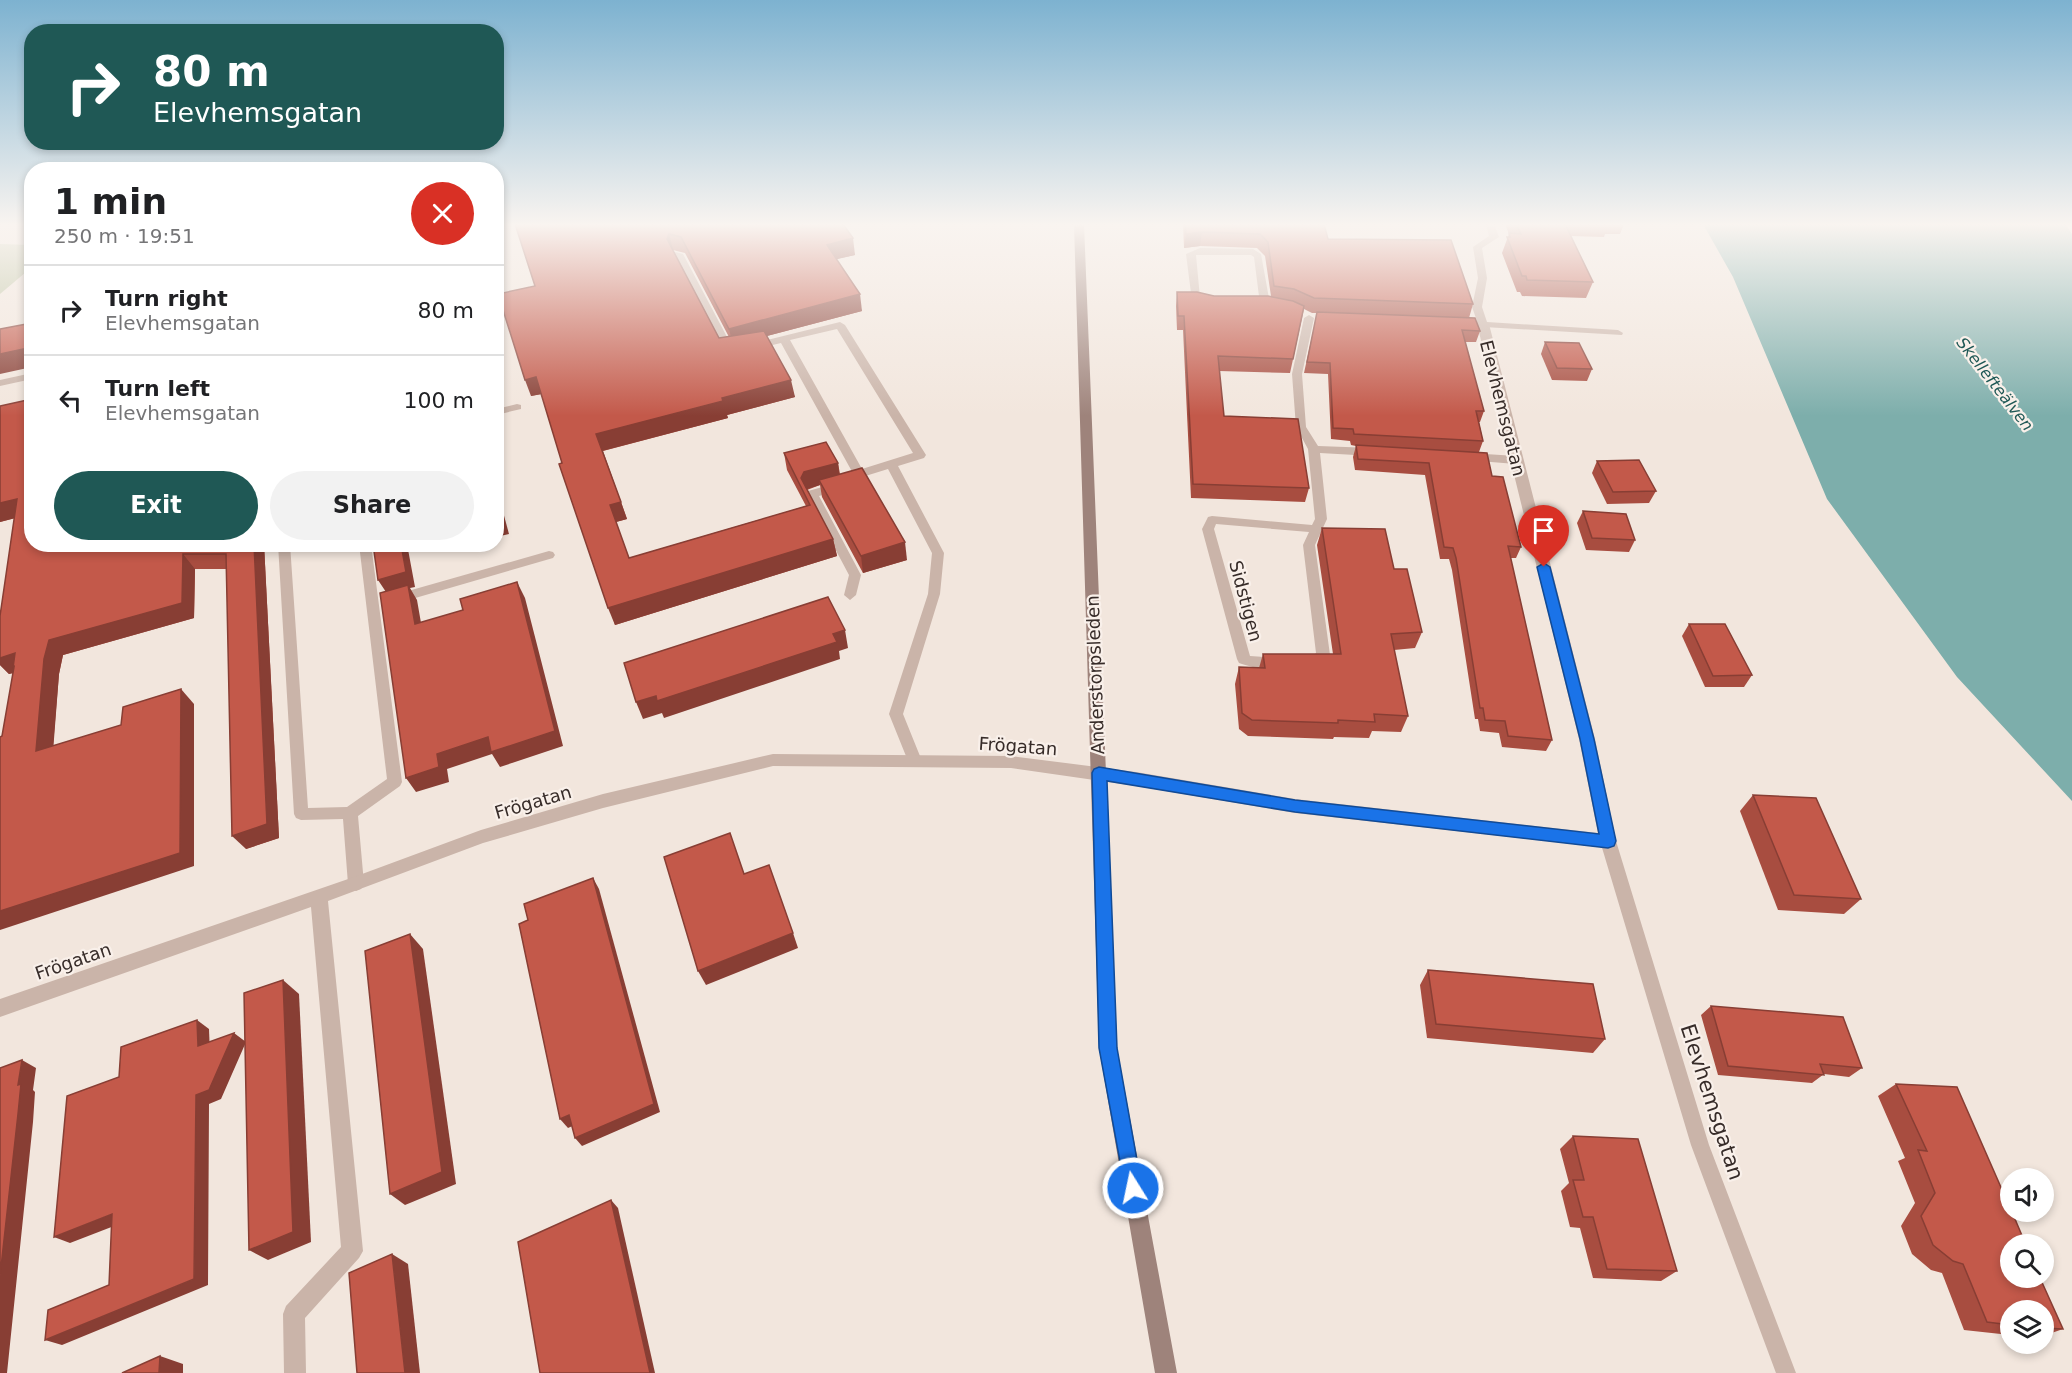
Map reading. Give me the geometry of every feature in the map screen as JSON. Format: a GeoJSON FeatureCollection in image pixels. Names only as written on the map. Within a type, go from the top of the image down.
{"type":"FeatureCollection","features":[{"type":"Feature","properties":{"kind":"main road","name":"Anderstorpsleden"},"geometry":{"type":"LineString","coordinates":[[1080,288],[1108,1048],[1166,1373]]}},
{"type":"Feature","properties":{"kind":"street","name":"Elevhemsgatan"},"geometry":{"type":"LineString","coordinates":[[1483,324],[1587,739],[1608,841]]}},
{"type":"Feature","properties":{"kind":"street","name":"Frögatan"},"geometry":{"type":"LineString","coordinates":[[0,1008],[503,831],[603,801],[773,760],[1011,762],[1099,773]]}},
{"type":"Feature","properties":{"kind":"street"},"geometry":{"type":"LineString","coordinates":[[1099,773],[1295,806],[1608,841]]}},
{"type":"Feature","properties":{"kind":"street"},"geometry":{"type":"LineString","coordinates":[[295,1373],[294,1314],[352,1251],[319,896]]}},
{"type":"Feature","properties":{"kind":"lane"},"geometry":{"type":"LineString","coordinates":[[696,288],[729,352],[840,325],[920,454],[893,467],[812,495],[855,575],[850,595]]}},
{"type":"Feature","properties":{"kind":"lane"},"geometry":{"type":"LineString","coordinates":[[1194,288],[1195,298],[1202,304],[1213,304]]}},
{"type":"Feature","properties":{"kind":"lane"},"geometry":{"type":"LineString","coordinates":[[1263,288],[1265,304]]}},
{"type":"Feature","properties":{"kind":"lane"},"geometry":{"type":"LineString","coordinates":[[1479,288],[1476,312],[1483,324]]}},
{"type":"Feature","properties":{"kind":"lane"},"geometry":{"type":"LineString","coordinates":[[1309,316],[1297,374],[1301,427],[1314,449],[1390,453]]}},
{"type":"Feature","properties":{"kind":"lane"},"geometry":{"type":"LineString","coordinates":[[1459,324],[1618,333]]}},
{"type":"Feature","properties":{"kind":"lane"},"geometry":{"type":"LineString","coordinates":[[784,339],[859,474],[893,467]]}},
{"type":"Feature","properties":{"kind":"lane"},"geometry":{"type":"LineString","coordinates":[[0,383],[24,378]]}},
{"type":"Feature","properties":{"kind":"lane"},"geometry":{"type":"LineString","coordinates":[[504,410],[517,407]]}},
{"type":"Feature","properties":{"kind":"lane","name":"Sidstigen"},"geometry":{"type":"LineString","coordinates":[[1314,449],[1322,519],[1317,529],[1309,545],[1323,654],[1312,663],[1256,663],[1244,659],[1208,529],[1212,520],[1317,529]]}},
{"type":"Feature","properties":{"kind":"lane"},"geometry":{"type":"LineString","coordinates":[[1459,456],[1516,460]]}},
{"type":"Feature","properties":{"kind":"lane"},"geometry":{"type":"LineString","coordinates":[[893,467],[938,553],[934,594],[896,714],[915,761]]}},
{"type":"Feature","properties":{"kind":"lane"},"geometry":{"type":"LineString","coordinates":[[285,552],[301,814],[350,813],[395,782],[366,552]]}},
{"type":"Feature","properties":{"kind":"lane"},"geometry":{"type":"LineString","coordinates":[[373,606],[549,555]]}},
{"type":"Feature","properties":{"kind":"lane"},"geometry":{"type":"LineString","coordinates":[[350,813],[356,884]]}},
{"type":"Feature","properties":{"kind":"lane","name":"Elevhemsgatan"},"geometry":{"type":"LineString","coordinates":[[1608,841],[1700,1145],[1786,1373]]}},
{"type":"Feature","properties":{"kind":"water","name":"Skellefteälven"},"geometry":{"type":"Polygon","coordinates":[[[1738,288],[2072,288],[2072,801],[1957,677],[1827,499],[1738,288]]]}},
{"type":"Feature","properties":{"kind":"building"},"geometry":{"type":"Polygon","coordinates":[[[525,288],[693,288],[719,338],[764,331],[791,380],[722,398],[723,401],[596,434],[621,502],[610,505],[629,558],[810,505],[784,453],[826,442],[838,463],[804,472],[801,478],[833,539],[608,608],[559,464],[562,463],[536,377],[525,380],[504,313],[504,293],[525,288]]]}},
{"type":"Feature","properties":{"kind":"building"},"geometry":{"type":"Polygon","coordinates":[[[708,288],[856,288],[860,294],[729,329],[708,288]]]}},
{"type":"Feature","properties":{"kind":"building"},"geometry":{"type":"Polygon","coordinates":[[[1288,288],[1468,288],[1473,304],[1314,298],[1288,288]]]}},
{"type":"Feature","properties":{"kind":"building"},"geometry":{"type":"Polygon","coordinates":[[[1177,292],[1197,292],[1214,296],[1268,296],[1293,301],[1304,306],[1293,359],[1218,356],[1224,416],[1298,419],[1309,488],[1193,484],[1184,316],[1178,316],[1177,292]]]}},
{"type":"Feature","properties":{"kind":"building"},"geometry":{"type":"Polygon","coordinates":[[[1317,312],[1475,318],[1480,331],[1462,330],[1484,411],[1476,411],[1483,441],[1354,434],[1353,429],[1333,428],[1330,363],[1307,362],[1317,312]]]}},
{"type":"Feature","properties":{"kind":"building"},"geometry":{"type":"Polygon","coordinates":[[[24,324],[24,349],[0,354],[0,329],[24,324]]]}},
{"type":"Feature","properties":{"kind":"building"},"geometry":{"type":"Polygon","coordinates":[[[1545,342],[1579,343],[1592,369],[1557,368],[1545,342]]]}},
{"type":"Feature","properties":{"kind":"building"},"geometry":{"type":"Polygon","coordinates":[[[24,401],[24,552],[254,552],[267,824],[232,836],[226,554],[183,554],[182,603],[49,640],[44,659],[36,751],[121,725],[123,707],[181,689],[180,853],[0,911],[0,737],[15,653],[0,658],[0,616],[17,499],[0,503],[0,406],[24,401]]]}},
{"type":"Feature","properties":{"kind":"building"},"geometry":{"type":"Polygon","coordinates":[[[1356,445],[1487,453],[1492,476],[1503,477],[1521,547],[1508,546],[1552,740],[1508,736],[1505,721],[1485,720],[1483,708],[1480,708],[1456,558],[1453,548],[1444,547],[1429,463],[1358,459],[1356,445]]]}},
{"type":"Feature","properties":{"kind":"building"},"geometry":{"type":"Polygon","coordinates":[[[1639,460],[1656,491],[1613,492],[1597,461],[1639,460]]]}},
{"type":"Feature","properties":{"kind":"building"},"geometry":{"type":"Polygon","coordinates":[[[862,468],[905,542],[861,556],[819,480],[862,468]]]}},
{"type":"Feature","properties":{"kind":"building"},"geometry":{"type":"Polygon","coordinates":[[[1583,511],[1626,514],[1635,540],[1592,538],[1583,511]]]}},
{"type":"Feature","properties":{"kind":"building"},"geometry":{"type":"Polygon","coordinates":[[[1322,528],[1385,529],[1394,569],[1407,569],[1422,632],[1391,634],[1408,716],[1374,714],[1375,722],[1338,720],[1338,723],[1252,720],[1242,713],[1239,667],[1265,668],[1263,654],[1341,654],[1322,528]]]}},
{"type":"Feature","properties":{"kind":"building"},"geometry":{"type":"Polygon","coordinates":[[[374,552],[402,552],[406,572],[378,580],[374,552]]]}},
{"type":"Feature","properties":{"kind":"building"},"geometry":{"type":"Polygon","coordinates":[[[517,582],[555,731],[491,752],[488,737],[437,754],[439,767],[406,778],[380,593],[408,585],[415,624],[463,610],[460,599],[517,582]]]}},
{"type":"Feature","properties":{"kind":"building"},"geometry":{"type":"Polygon","coordinates":[[[828,597],[845,630],[833,634],[837,642],[657,701],[656,696],[636,702],[624,663],[828,597]]]}},
{"type":"Feature","properties":{"kind":"building"},"geometry":{"type":"Polygon","coordinates":[[[1689,624],[1725,624],[1752,675],[1713,676],[1689,624]]]}},
{"type":"Feature","properties":{"kind":"building"},"geometry":{"type":"Polygon","coordinates":[[[1753,795],[1816,798],[1861,899],[1794,895],[1753,795]]]}},
{"type":"Feature","properties":{"kind":"building"},"geometry":{"type":"Polygon","coordinates":[[[730,833],[744,874],[769,865],[793,933],[698,971],[664,857],[730,833]]]}},
{"type":"Feature","properties":{"kind":"building"},"geometry":{"type":"Polygon","coordinates":[[[593,878],[654,1104],[575,1138],[569,1115],[560,1119],[519,924],[528,920],[524,904],[593,878]]]}},
{"type":"Feature","properties":{"kind":"building"},"geometry":{"type":"Polygon","coordinates":[[[410,934],[442,1172],[390,1194],[365,951],[410,934]]]}},
{"type":"Feature","properties":{"kind":"building"},"geometry":{"type":"Polygon","coordinates":[[[1428,970],[1593,984],[1605,1039],[1436,1024],[1428,970]]]}},
{"type":"Feature","properties":{"kind":"building"},"geometry":{"type":"Polygon","coordinates":[[[283,980],[293,1232],[249,1250],[244,993],[283,980]]]}},
{"type":"Feature","properties":{"kind":"building"},"geometry":{"type":"Polygon","coordinates":[[[1711,1006],[1843,1017],[1862,1068],[1820,1064],[1824,1075],[1728,1066],[1711,1006]]]}},
{"type":"Feature","properties":{"kind":"building"},"geometry":{"type":"Polygon","coordinates":[[[197,1020],[198,1046],[234,1033],[209,1090],[196,1095],[194,1279],[45,1340],[48,1310],[109,1285],[112,1214],[54,1237],[67,1096],[119,1077],[121,1047],[197,1020]]]}},
{"type":"Feature","properties":{"kind":"building"},"geometry":{"type":"Polygon","coordinates":[[[22,1060],[18,1085],[21,1084],[18,1114],[0,1276],[0,1068],[22,1060]]]}},
{"type":"Feature","properties":{"kind":"building"},"geometry":{"type":"Polygon","coordinates":[[[1896,1084],[1957,1087],[2000,1185],[2000,1222],[2016,1222],[2021,1234],[2000,1234],[2000,1288],[2045,1288],[2050,1300],[2000,1300],[2000,1324],[1987,1322],[1963,1264],[1953,1261],[1933,1245],[1921,1216],[1935,1193],[1918,1150],[1927,1151],[1896,1084]]]}},
{"type":"Feature","properties":{"kind":"building"},"geometry":{"type":"Polygon","coordinates":[[[1573,1136],[1638,1139],[1677,1271],[1607,1269],[1593,1217],[1583,1217],[1573,1180],[1584,1180],[1573,1136]]]}},
{"type":"Feature","properties":{"kind":"building"},"geometry":{"type":"Polygon","coordinates":[[[611,1200],[650,1373],[540,1373],[518,1242],[611,1200]]]}},
{"type":"Feature","properties":{"kind":"building"},"geometry":{"type":"Polygon","coordinates":[[[392,1254],[405,1373],[357,1373],[349,1273],[392,1254]]]}},
{"type":"Feature","properties":{"kind":"building"},"geometry":{"type":"Polygon","coordinates":[[[2054,1309],[2063,1329],[2054,1329],[2054,1309]]]}},
{"type":"Feature","properties":{"kind":"building"},"geometry":{"type":"Polygon","coordinates":[[[160,1356],[159,1373],[122,1373],[160,1356]]]}},
{"type":"Feature","properties":{"kind":"route"},"geometry":{"type":"LineString","coordinates":[[1133,1188],[1108,1048],[1099,773],[1295,806],[1608,841],[1587,739],[1544,567]]}}]}
